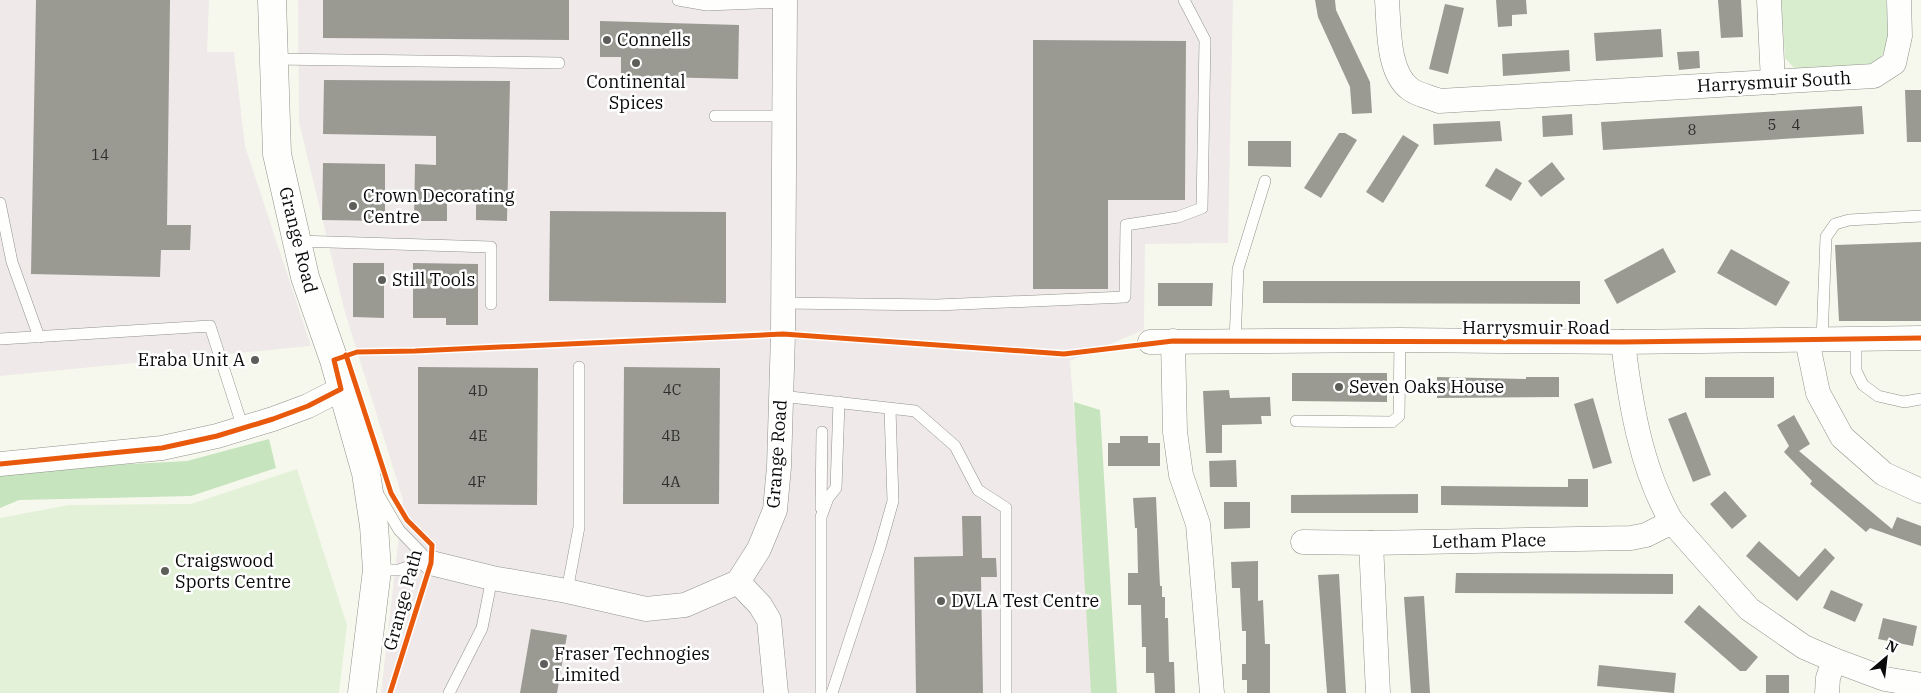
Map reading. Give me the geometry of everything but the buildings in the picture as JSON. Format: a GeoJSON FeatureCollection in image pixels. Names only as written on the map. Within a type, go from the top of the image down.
{"type":"FeatureCollection","features":[{"type":"Feature","properties":{"kind":"street","name":"Grange Road"},"geometry":{"type":"LineString","coordinates":[[272,0],[277,154],[305,277],[334,360],[366,473],[374,526],[377,570],[362,693]]}},
{"type":"Feature","properties":{"kind":"street","name":"Harrysmuir South"},"geometry":{"type":"LineString","coordinates":[[1387,0],[1390,49],[1400,78],[1411,90],[1439,101],[1874,76],[1894,63],[1900,36],[1899,0]]}},
{"type":"Feature","properties":{"kind":"street"},"geometry":{"type":"LineString","coordinates":[[1769,0],[1773,82]]}},
{"type":"Feature","properties":{"kind":"street","name":"Grange Road"},"geometry":{"type":"LineString","coordinates":[[738,582],[759,549],[774,510],[779,467],[785,1]]}},
{"type":"Feature","properties":{"kind":"street","name":"Harrysmuir Road"},"geometry":{"type":"LineString","coordinates":[[1212,693],[1198,524],[1181,475],[1162,342],[1400,340],[1623,342],[1921,338]]}},
{"type":"Feature","properties":{"kind":"street"},"geometry":{"type":"LineString","coordinates":[[1815,340],[1818,393],[1842,437],[1884,474],[1921,491]]}},
{"type":"Feature","properties":{"kind":"street"},"geometry":{"type":"LineString","coordinates":[[1623,342],[1629,396],[1644,454],[1665,510],[1672,522],[1749,609],[1804,647],[1885,679],[1921,685]]}},
{"type":"Feature","properties":{"kind":"street"},"geometry":{"type":"LineString","coordinates":[[0,464],[162,448],[243,428],[308,406],[341,389]]}},
{"type":"Feature","properties":{"kind":"street","name":"Letham Place"},"geometry":{"type":"LineString","coordinates":[[1303,542],[1371,543],[1630,538],[1646,536],[1672,522]]}},
{"type":"Feature","properties":{"kind":"street"},"geometry":{"type":"LineString","coordinates":[[1371,543],[1378,693]]}},
{"type":"Feature","properties":{"kind":"street"},"geometry":{"type":"LineString","coordinates":[[431,563],[492,578],[567,591],[646,609],[685,605],[738,582],[760,605],[769,620],[776,693]]}},
{"type":"Feature","properties":{"kind":"street"},"geometry":{"type":"LineString","coordinates":[[1827,693],[1828,678],[1834,660]]}},
{"type":"Feature","properties":{"kind":"lane"},"geometry":{"type":"LineString","coordinates":[[678,0],[706,4],[785,1]]}},
{"type":"Feature","properties":{"kind":"lane"},"geometry":{"type":"LineString","coordinates":[[782,303],[937,304],[1124,297],[1126,225],[1178,218],[1202,208],[1205,40],[1184,0]]}},
{"type":"Feature","properties":{"kind":"lane"},"geometry":{"type":"LineString","coordinates":[[273,59],[559,63]]}},
{"type":"Feature","properties":{"kind":"lane"},"geometry":{"type":"LineString","coordinates":[[716,116],[784,116]]}},
{"type":"Feature","properties":{"kind":"lane"},"geometry":{"type":"LineString","coordinates":[[1235,341],[1238,269],[1265,181]]}},
{"type":"Feature","properties":{"kind":"lane"},"geometry":{"type":"LineString","coordinates":[[0,203],[12,262],[39,337]]}},
{"type":"Feature","properties":{"kind":"lane"},"geometry":{"type":"LineString","coordinates":[[1815,340],[1826,238],[1835,224],[1849,220],[1921,216]]}},
{"type":"Feature","properties":{"kind":"lane"},"geometry":{"type":"LineString","coordinates":[[297,241],[491,247],[491,304]]}},
{"type":"Feature","properties":{"kind":"lane"},"geometry":{"type":"LineString","coordinates":[[0,339],[210,326],[243,428]]}},
{"type":"Feature","properties":{"kind":"lane"},"geometry":{"type":"LineString","coordinates":[[1856,339],[1856,371],[1863,386],[1878,396],[1904,402],[1921,399]]}},
{"type":"Feature","properties":{"kind":"lane"},"geometry":{"type":"LineString","coordinates":[[1296,421],[1392,422],[1399,416],[1400,340]]}},
{"type":"Feature","properties":{"kind":"lane"},"geometry":{"type":"LineString","coordinates":[[567,591],[578,527],[579,367]]}},
{"type":"Feature","properties":{"kind":"lane"},"geometry":{"type":"LineString","coordinates":[[781,396],[915,411],[955,446],[978,490],[1006,508],[1006,693]]}},
{"type":"Feature","properties":{"kind":"lane"},"geometry":{"type":"LineString","coordinates":[[821,517],[828,498],[836,488],[839,402]]}},
{"type":"Feature","properties":{"kind":"lane"},"geometry":{"type":"LineString","coordinates":[[832,693],[880,547],[893,501],[890,408]]}},
{"type":"Feature","properties":{"kind":"lane"},"geometry":{"type":"LineString","coordinates":[[821,693],[822,432]]}},
{"type":"Feature","properties":{"kind":"lane","name":"Grange Road"},"geometry":{"type":"LineString","coordinates":[[366,473],[399,530],[431,563]]}},
{"type":"Feature","properties":{"kind":"lane"},"geometry":{"type":"LineString","coordinates":[[377,570],[398,570],[413,565],[431,563]]}},
{"type":"Feature","properties":{"kind":"lane"},"geometry":{"type":"LineString","coordinates":[[449,693],[482,628],[492,578]]}},
{"type":"Feature","properties":{"kind":"shaded area"},"geometry":{"type":"Polygon","coordinates":[[[0,0],[209,0],[207,52],[234,52],[245,146],[311,346],[0,376],[0,0]]]}},
{"type":"Feature","properties":{"kind":"shaded area"},"geometry":{"type":"Polygon","coordinates":[[[298,0],[1233,0],[1228,243],[1145,244],[1144,330],[1070,361],[1097,693],[381,693],[403,500],[344,309],[299,122],[298,0]]]}},
{"type":"Feature","properties":{"kind":"green space"},"geometry":{"type":"Polygon","coordinates":[[[1781,0],[1886,0],[1889,40],[1881,57],[1868,66],[1795,69],[1785,58],[1781,0]]]}},
{"type":"Feature","properties":{"kind":"green space"},"geometry":{"type":"Polygon","coordinates":[[[1074,402],[1100,410],[1117,693],[1091,693],[1074,402]]]}},
{"type":"Feature","properties":{"kind":"green space"},"geometry":{"type":"Polygon","coordinates":[[[269,439],[276,468],[191,496],[19,500],[0,508],[0,472],[2,471],[187,461],[269,439]]]}},
{"type":"Feature","properties":{"kind":"green space","name":"Craigswood Sports Centre"},"geometry":{"type":"Polygon","coordinates":[[[297,469],[347,625],[339,693],[0,693],[0,518],[69,505],[191,504],[297,469]]]}},
{"type":"Feature","properties":{"kind":"cycle path"},"geometry":{"type":"LineString","coordinates":[[0,464],[162,448],[217,436],[273,419],[308,406],[341,389],[334,360],[357,352],[783,334],[1064,354],[1173,341],[1623,342],[1921,338]]}},
{"type":"Feature","properties":{"kind":"cycle path","name":"Grange Path"},"geometry":{"type":"LineString","coordinates":[[346,355],[391,493],[407,520],[432,545],[431,563],[390,693]]}},
{"type":"Feature","properties":{"kind":"place","name":"Connells"},"geometry":{"type":"Point","coordinates":[607,40]}},
{"type":"Feature","properties":{"kind":"place","name":"Continental Spices"},"geometry":{"type":"Point","coordinates":[636,63]}},
{"type":"Feature","properties":{"kind":"place","name":"Crown Decorating Centre"},"geometry":{"type":"Point","coordinates":[353,206]}},
{"type":"Feature","properties":{"kind":"place","name":"Still Tools"},"geometry":{"type":"Point","coordinates":[382,280]}},
{"type":"Feature","properties":{"kind":"place","name":"Eraba Unit A"},"geometry":{"type":"Point","coordinates":[255,360]}},
{"type":"Feature","properties":{"kind":"place","name":"Seven Oaks House"},"geometry":{"type":"Point","coordinates":[1339,387]}},
{"type":"Feature","properties":{"kind":"place","name":"Craigswood Sports Centre"},"geometry":{"type":"Point","coordinates":[165,571]}},
{"type":"Feature","properties":{"kind":"place","name":"DVLA Test Centre"},"geometry":{"type":"Point","coordinates":[941,601]}},
{"type":"Feature","properties":{"kind":"place","name":"Fraser Technogies Limited"},"geometry":{"type":"Point","coordinates":[544,664]}}]}
